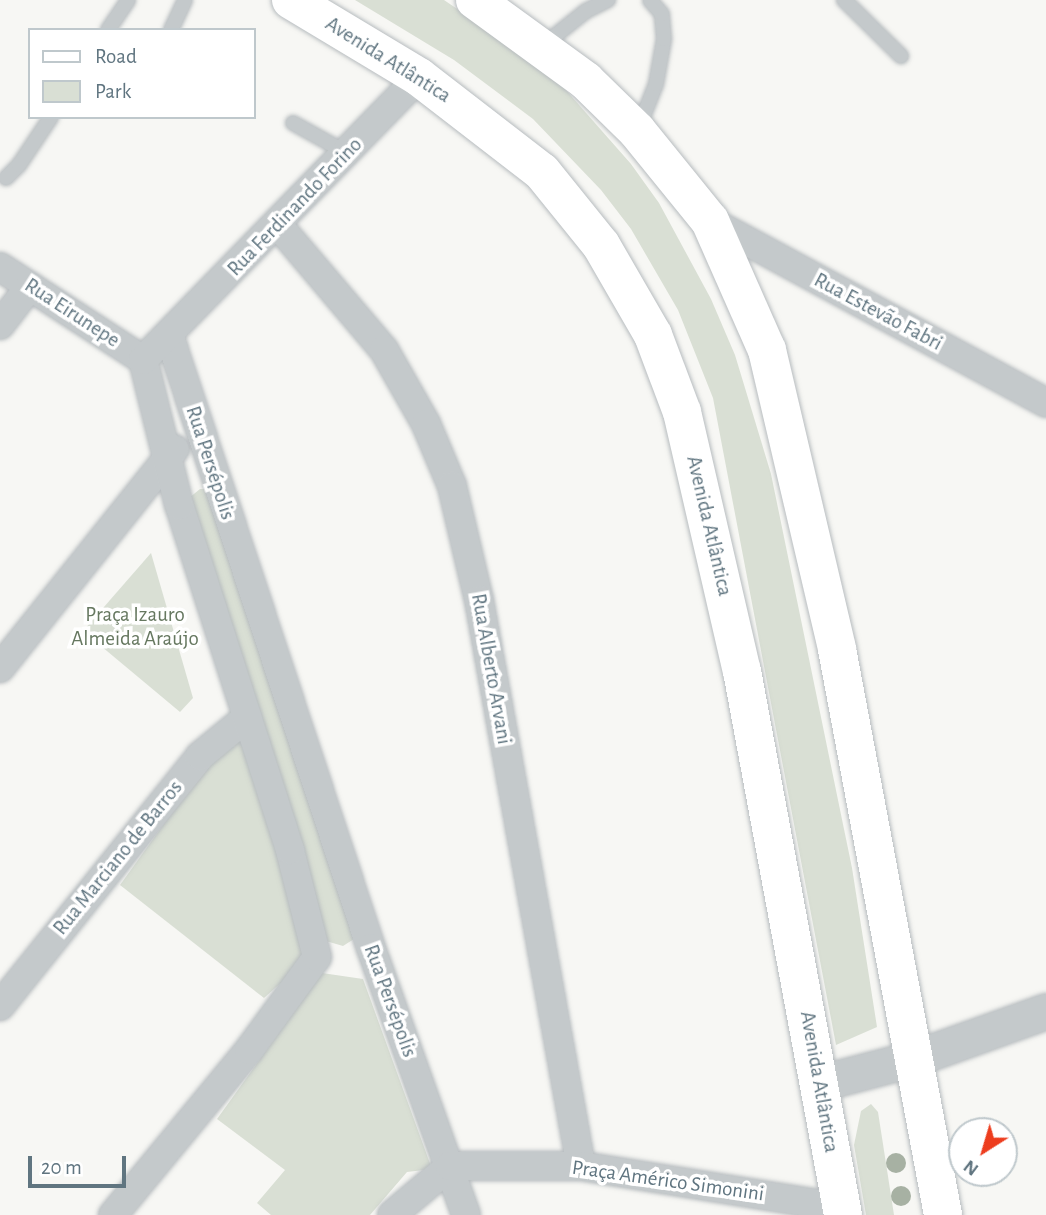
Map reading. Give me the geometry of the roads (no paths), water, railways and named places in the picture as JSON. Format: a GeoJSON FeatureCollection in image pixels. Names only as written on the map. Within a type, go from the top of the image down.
{"type":"FeatureCollection","features":[{"type":"Feature","properties":{"kind":"main road","name":"Avenida Atlântica"},"geometry":{"type":"LineString","coordinates":[[291,0],[419,78],[542,173],[601,245],[653,335],[682,412],[742,671],[843,1212]]}},
{"type":"Feature","properties":{"kind":"main road"},"geometry":{"type":"LineString","coordinates":[[475,0],[586,81],[637,131],[710,221],[767,350],[790,439],[837,649],[943,1215]]}},
{"type":"Feature","properties":{"kind":"street","name":"Rua Ferdinando Forino"},"geometry":{"type":"LineString","coordinates":[[169,335],[419,78]]}},
{"type":"Feature","properties":{"kind":"street","name":"Rua Estevão Fabri"},"geometry":{"type":"LineString","coordinates":[[710,221],[1045,407]]}},
{"type":"Feature","properties":{"kind":"street","name":"Rua Alberto Arvani"},"geometry":{"type":"LineString","coordinates":[[278,225],[384,350],[426,424],[452,486],[479,600],[580,1166]]}},
{"type":"Feature","properties":{"kind":"street","name":"Rua Eirunepe"},"geometry":{"type":"LineString","coordinates":[[0,267],[143,360]]}},
{"type":"Feature","properties":{"kind":"street"},"geometry":{"type":"LineString","coordinates":[[0,324],[30,286]]}},
{"type":"Feature","properties":{"kind":"street"},"geometry":{"type":"LineString","coordinates":[[143,360],[169,335]]}},
{"type":"Feature","properties":{"kind":"street","name":"Rua Persépolis"},"geometry":{"type":"LineString","coordinates":[[169,335],[371,948],[466,1215]]}},
{"type":"Feature","properties":{"kind":"street","name":"Rua Persépolis"},"geometry":{"type":"LineString","coordinates":[[113,1215],[249,1050],[317,957],[290,850],[245,719],[167,460],[143,360]]}},
{"type":"Feature","properties":{"kind":"street"},"geometry":{"type":"LineString","coordinates":[[0,668],[196,422]]}},
{"type":"Feature","properties":{"kind":"street","name":"Rua Marciano de Barros"},"geometry":{"type":"LineString","coordinates":[[0,1006],[200,756],[245,719]]}},
{"type":"Feature","properties":{"kind":"street"},"geometry":{"type":"LineString","coordinates":[[820,1083],[915,1058],[1046,1011]]}},
{"type":"Feature","properties":{"kind":"street"},"geometry":{"type":"LineString","coordinates":[[391,1215],[450,1166]]}},
{"type":"Feature","properties":{"kind":"street","name":"Praça Américo Simonini"},"geometry":{"type":"LineString","coordinates":[[450,1166],[580,1166],[843,1212]]}},
{"type":"Feature","properties":{"kind":"lane"},"geometry":{"type":"LineString","coordinates":[[109,28],[128,0]]}},
{"type":"Feature","properties":{"kind":"lane"},"geometry":{"type":"LineString","coordinates":[[173,28],[185,0]]}},
{"type":"Feature","properties":{"kind":"lane"},"geometry":{"type":"LineString","coordinates":[[541,48],[586,11],[608,0]]}},
{"type":"Feature","properties":{"kind":"lane"},"geometry":{"type":"LineString","coordinates":[[637,131],[656,84],[664,39],[662,14],[650,0]]}},
{"type":"Feature","properties":{"kind":"lane"},"geometry":{"type":"LineString","coordinates":[[844,0],[901,56]]}},
{"type":"Feature","properties":{"kind":"lane"},"geometry":{"type":"LineString","coordinates":[[6,177],[19,165],[50,119]]}},
{"type":"Feature","properties":{"kind":"lane"},"geometry":{"type":"LineString","coordinates":[[293,123],[347,153]]}},
{"type":"Feature","properties":{"kind":"park label","name":"Praça Izauro Almeida Araújo"},"geometry":{"type":"Point","coordinates":[135,627]}}]}
